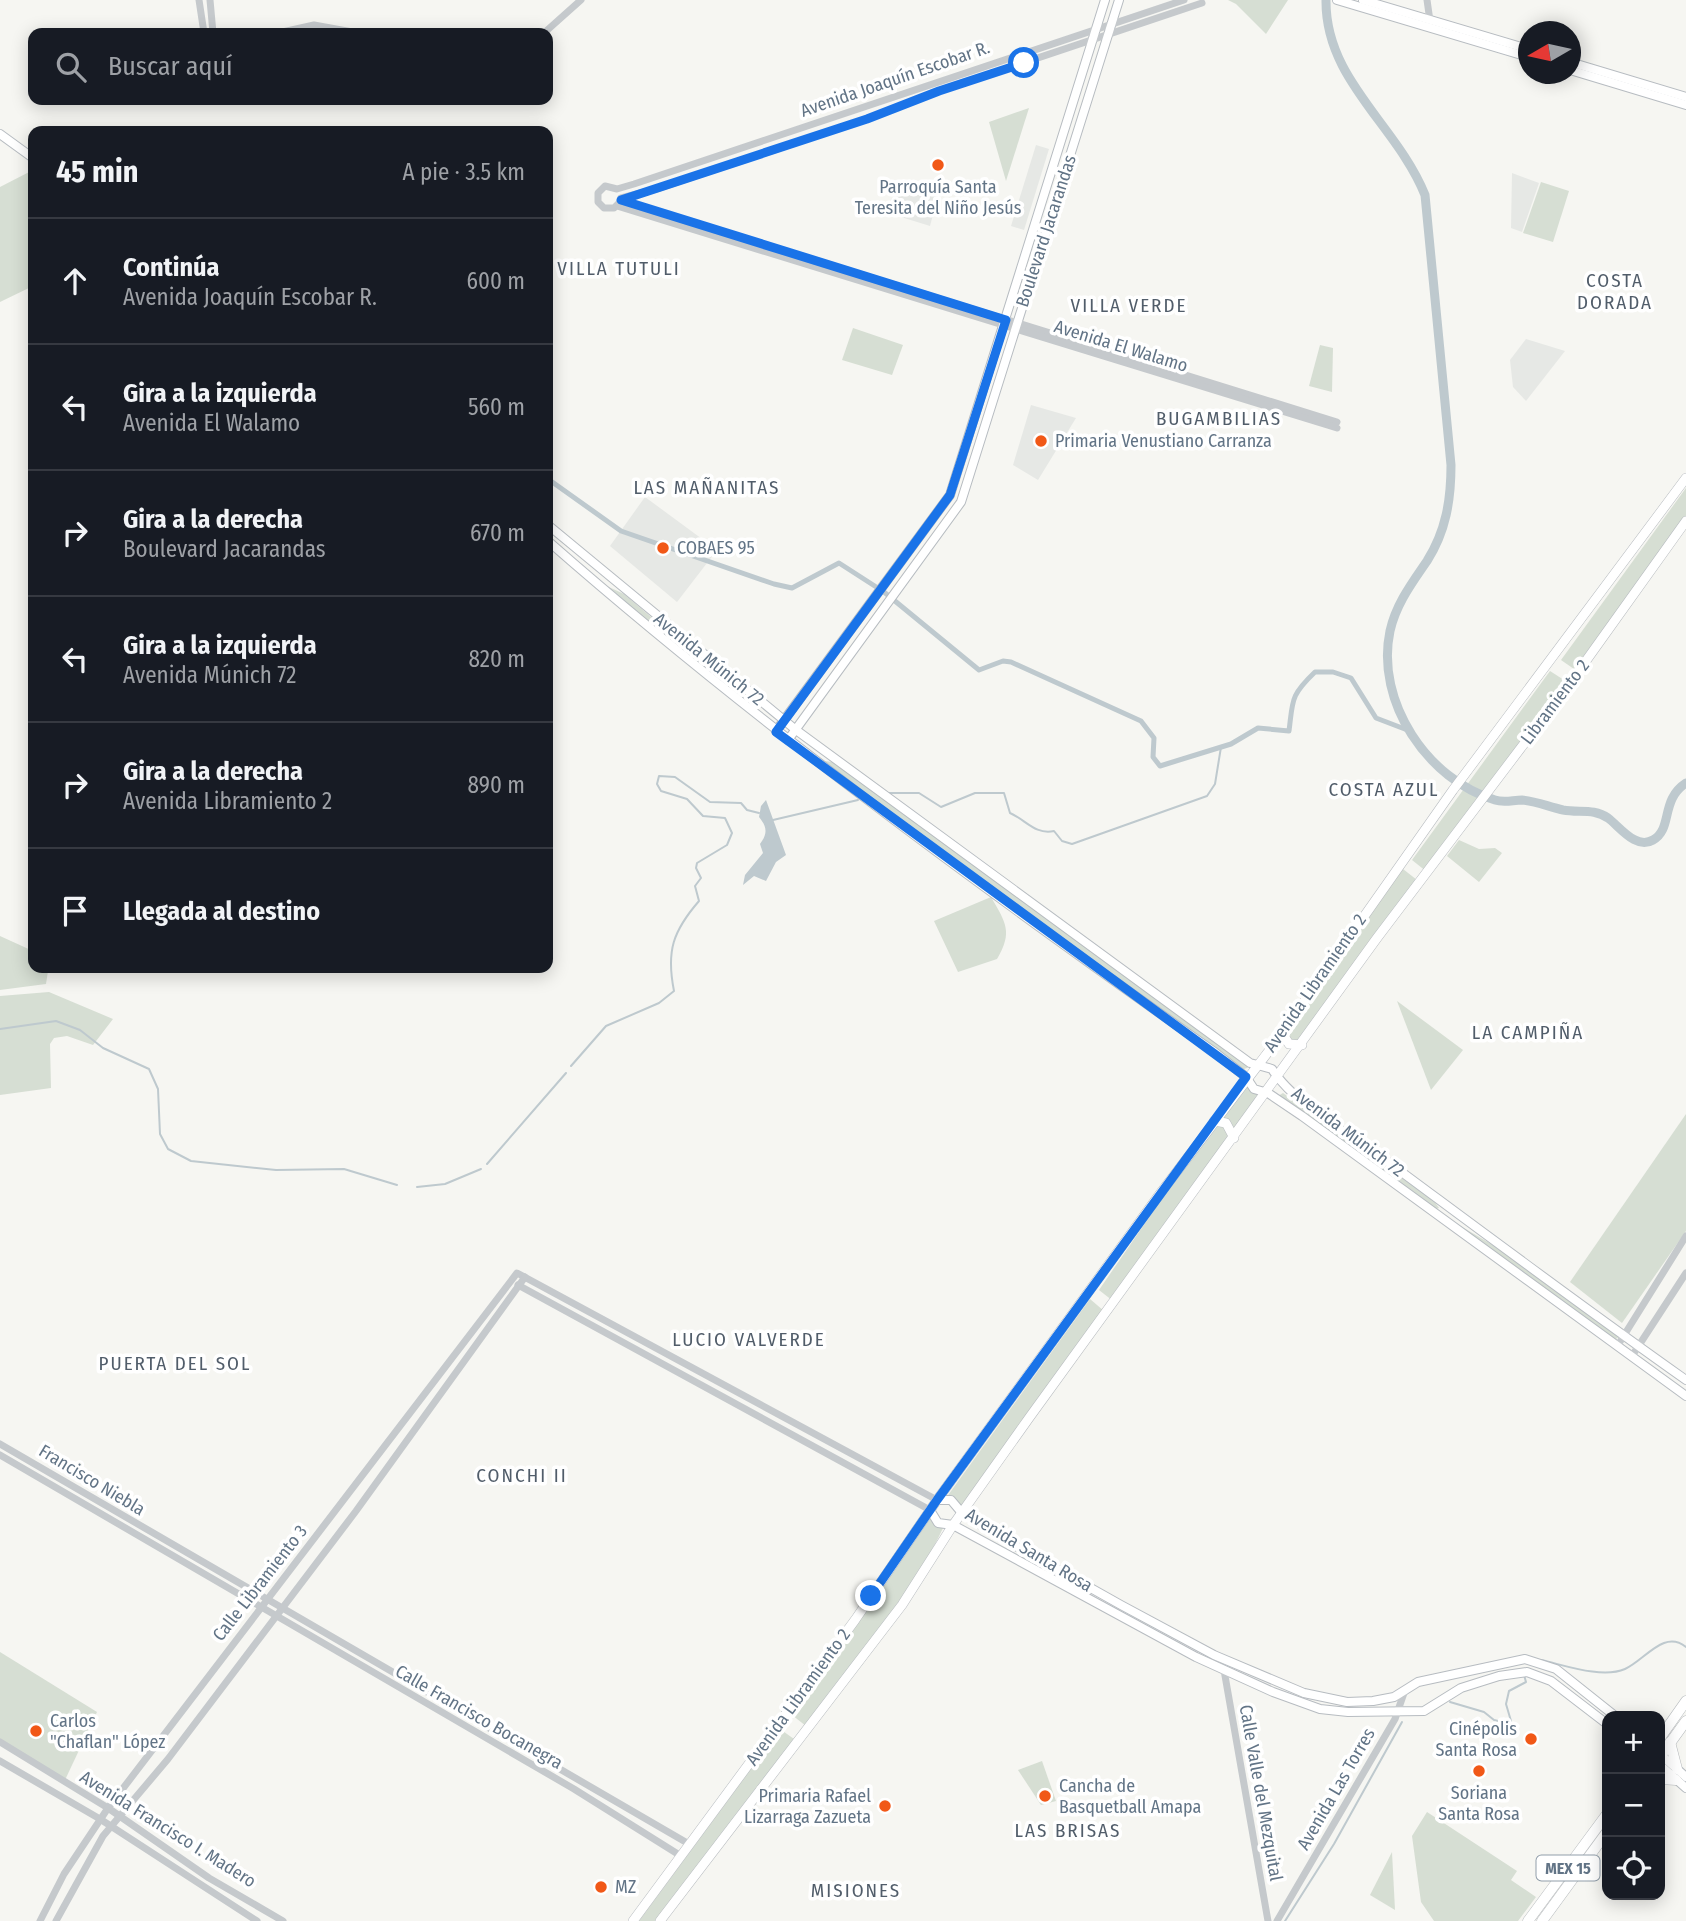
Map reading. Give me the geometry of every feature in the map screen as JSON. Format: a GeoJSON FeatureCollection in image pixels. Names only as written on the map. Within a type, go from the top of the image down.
{"type":"FeatureCollection","features":[{"type":"Feature","properties":{"kind":"highway"},"geometry":{"type":"LineString","coordinates":[[1665,1740],[1686,1701]]}},
{"type":"Feature","properties":{"kind":"highway"},"geometry":{"type":"LineString","coordinates":[[1665,1740],[1686,1721]]}},
{"type":"Feature","properties":{"kind":"highway"},"geometry":{"type":"LineString","coordinates":[[1665,1740],[1680,1775]]}},
{"type":"Feature","properties":{"kind":"highway","name":"MEX 15"},"geometry":{"type":"LineString","coordinates":[[1528,1921],[1602,1821]]}},
{"type":"Feature","properties":{"kind":"highway","name":"MEX 15"},"geometry":{"type":"LineString","coordinates":[[1542,1921],[1603,1837]]}},
{"type":"Feature","properties":{"kind":"main road","name":"Boulevard Jacarandas"},"geometry":{"type":"LineString","coordinates":[[776,732],[950,495],[1105,0]]}},
{"type":"Feature","properties":{"kind":"main road","name":"Boulevard Jacarandas"},"geometry":{"type":"LineString","coordinates":[[788,740],[961,502],[1119,0]]}},
{"type":"Feature","properties":{"kind":"main road"},"geometry":{"type":"LineString","coordinates":[[1336,0],[1518,54]]}},
{"type":"Feature","properties":{"kind":"main road"},"geometry":{"type":"LineString","coordinates":[[1363,0],[1518,46]]}},
{"type":"Feature","properties":{"kind":"main road"},"geometry":{"type":"LineString","coordinates":[[1581,65],[1686,97]]}},
{"type":"Feature","properties":{"kind":"main road"},"geometry":{"type":"LineString","coordinates":[[1581,73],[1686,105]]}},
{"type":"Feature","properties":{"kind":"main road"},"geometry":{"type":"LineString","coordinates":[[0,134],[28,154]]}},
{"type":"Feature","properties":{"kind":"main road","name":"Libramiento 2"},"geometry":{"type":"LineString","coordinates":[[1452,790],[1686,478]]}},
{"type":"Feature","properties":{"kind":"main road","name":"Libramiento 2"},"geometry":{"type":"LineString","coordinates":[[1421,881],[1573,679],[1686,521]]}},
{"type":"Feature","properties":{"kind":"main road","name":"Avenida Múnich 72"},"geometry":{"type":"LineString","coordinates":[[553,530],[796,730],[1256,1065],[1272,1069],[1277,1079],[1476,1230],[1686,1380]]}},
{"type":"Feature","properties":{"kind":"main road","name":"Avenida Múnich 72"},"geometry":{"type":"LineString","coordinates":[[553,546],[776,732],[1246,1077],[1254,1089],[1268,1093],[1686,1396]]}},
{"type":"Feature","properties":{"kind":"main road","name":"Avenida Libramiento 2"},"geometry":{"type":"LineString","coordinates":[[633,1921],[1246,1077],[1282,1033],[1452,790]]}},
{"type":"Feature","properties":{"kind":"main road"},"geometry":{"type":"LineString","coordinates":[[881,810],[886,796]]}},
{"type":"Feature","properties":{"kind":"main road"},"geometry":{"type":"LineString","coordinates":[[881,810],[901,808]]}},
{"type":"Feature","properties":{"kind":"main road","name":"Avenida Libramiento 2"},"geometry":{"type":"LineString","coordinates":[[660,1921],[902,1605],[953,1525],[1421,881]]}},
{"type":"Feature","properties":{"kind":"main road"},"geometry":{"type":"LineString","coordinates":[[1282,1033],[1289,1044],[1302,1045]]}},
{"type":"Feature","properties":{"kind":"main road"},"geometry":{"type":"LineString","coordinates":[[1214,1121],[1226,1123],[1234,1138]]}},
{"type":"Feature","properties":{"kind":"main road","name":"Avenida Santa Rosa"},"geometry":{"type":"LineString","coordinates":[[937,1500],[950,1500],[962,1513],[1214,1655],[1291,1688],[1336,1701],[1360,1702],[1388,1698],[1418,1682],[1504,1661],[1533,1660],[1556,1669],[1609,1711]]}},
{"type":"Feature","properties":{"kind":"main road","name":"Avenida Santa Rosa"},"geometry":{"type":"LineString","coordinates":[[930,1510],[938,1523],[953,1525],[1224,1670],[1320,1709],[1348,1712],[1399,1709],[1424,1711],[1448,1696],[1499,1676],[1527,1672],[1550,1681],[1602,1720]]}},
{"type":"Feature","properties":{"kind":"main road"},"geometry":{"type":"LineString","coordinates":[[1438,1679],[1447,1688],[1448,1696]]}},
{"type":"Feature","properties":{"kind":"main road"},"geometry":{"type":"LineString","coordinates":[[1665,1762],[1680,1775],[1686,1788]]}},
{"type":"Feature","properties":{"kind":"street"},"geometry":{"type":"LineString","coordinates":[[200,0],[203,28]]}},
{"type":"Feature","properties":{"kind":"street"},"geometry":{"type":"LineString","coordinates":[[210,0],[213,28]]}},
{"type":"Feature","properties":{"kind":"street"},"geometry":{"type":"LineString","coordinates":[[550,28],[581,0]]}},
{"type":"Feature","properties":{"kind":"street","name":"Avenida Joaquín Escobar R."},"geometry":{"type":"LineString","coordinates":[[1184,0],[617,188],[605,186],[600,190],[597,199],[604,208],[1202,3],[1198,0]]}},
{"type":"Feature","properties":{"kind":"street"},"geometry":{"type":"LineString","coordinates":[[1427,0],[1430,21]]}},
{"type":"Feature","properties":{"kind":"street"},"geometry":{"type":"LineString","coordinates":[[300,28],[314,25],[330,28]]}},
{"type":"Feature","properties":{"kind":"street"},"geometry":{"type":"LineString","coordinates":[[617,188],[619,201]]}},
{"type":"Feature","properties":{"kind":"street","name":"Avenida El Walamo"},"geometry":{"type":"LineString","coordinates":[[619,201],[1004,324],[1337,425]]}},
{"type":"Feature","properties":{"kind":"street"},"geometry":{"type":"LineString","coordinates":[[1618,1345],[1686,1236]]}},
{"type":"Feature","properties":{"kind":"street"},"geometry":{"type":"LineString","coordinates":[[1632,1356],[1686,1273]]}},
{"type":"Feature","properties":{"kind":"street","name":"Avenida Santa Rosa"},"geometry":{"type":"LineString","coordinates":[[521,1275],[937,1500]]}},
{"type":"Feature","properties":{"kind":"street","name":"Calle Libramiento 3"},"geometry":{"type":"LineString","coordinates":[[40,1921],[64,1874],[108,1808],[511,1281],[521,1275]]}},
{"type":"Feature","properties":{"kind":"street","name":"Calle Libramiento 3"},"geometry":{"type":"LineString","coordinates":[[56,1921],[88,1859],[111,1826],[210,1704],[356,1511],[520,1286],[521,1275]]}},
{"type":"Feature","properties":{"kind":"street","name":"Avenida Santa Rosa"},"geometry":{"type":"LineString","coordinates":[[511,1281],[930,1510]]}},
{"type":"Feature","properties":{"kind":"street","name":"Francisco Niebla"},"geometry":{"type":"LineString","coordinates":[[0,1444],[268,1599]]}},
{"type":"Feature","properties":{"kind":"street","name":"Francisco Niebla"},"geometry":{"type":"LineString","coordinates":[[0,1455],[261,1607]]}},
{"type":"Feature","properties":{"kind":"street","name":"Calle Francisco Bocanegra"},"geometry":{"type":"LineString","coordinates":[[268,1599],[690,1844]]}},
{"type":"Feature","properties":{"kind":"street","name":"Calle Francisco Bocanegra"},"geometry":{"type":"LineString","coordinates":[[261,1607],[574,1789],[681,1856]]}},
{"type":"Feature","properties":{"kind":"street","name":"Calle Valle del Mezquital"},"geometry":{"type":"LineString","coordinates":[[1224,1670],[1268,1921]]}},
{"type":"Feature","properties":{"kind":"street"},"geometry":{"type":"LineString","coordinates":[[1399,1709],[1405,1690]]}},
{"type":"Feature","properties":{"kind":"street"},"geometry":{"type":"LineString","coordinates":[[196,1692],[210,1704]]}},
{"type":"Feature","properties":{"kind":"street","name":"Avenida Las Torres"},"geometry":{"type":"LineString","coordinates":[[1278,1921],[1399,1709]]}},
{"type":"Feature","properties":{"kind":"street","name":"Avenida Francisco I. Madero"},"geometry":{"type":"LineString","coordinates":[[0,1742],[108,1808],[209,1878],[283,1921]]}},
{"type":"Feature","properties":{"kind":"street","name":"Avenida Francisco I. Madero"},"geometry":{"type":"LineString","coordinates":[[0,1761],[100,1819],[257,1921]]}},
{"type":"Feature","properties":{"kind":"shaded area"},"geometry":{"type":"Polygon","coordinates":[[[1228,0],[1288,0],[1266,34],[1236,4],[1228,0]]]}},
{"type":"Feature","properties":{"kind":"shaded area"},"geometry":{"type":"Polygon","coordinates":[[[1029,108],[1006,181],[989,122],[1029,108]]]}},
{"type":"Feature","properties":{"kind":"shaded area"},"geometry":{"type":"Polygon","coordinates":[[[1036,145],[1049,149],[1024,230],[1011,226],[1036,145]]]}},
{"type":"Feature","properties":{"kind":"shaded area"},"geometry":{"type":"Polygon","coordinates":[[[28,173],[28,288],[0,302],[0,187],[28,173]]]}},
{"type":"Feature","properties":{"kind":"shaded area"},"geometry":{"type":"Polygon","coordinates":[[[1512,173],[1539,183],[1522,232],[1511,228],[1512,173]]]}},
{"type":"Feature","properties":{"kind":"shaded area"},"geometry":{"type":"Polygon","coordinates":[[[1541,182],[1569,191],[1553,242],[1523,233],[1541,182]]]}},
{"type":"Feature","properties":{"kind":"shaded area"},"geometry":{"type":"Polygon","coordinates":[[[932,184],[937,199],[930,226],[888,213],[891,199],[932,184]]]}},
{"type":"Feature","properties":{"kind":"shaded area"},"geometry":{"type":"Polygon","coordinates":[[[853,328],[903,345],[892,375],[842,360],[853,328]]]}},
{"type":"Feature","properties":{"kind":"shaded area"},"geometry":{"type":"Polygon","coordinates":[[[1526,339],[1565,351],[1526,401],[1513,387],[1510,360],[1526,339]]]}},
{"type":"Feature","properties":{"kind":"shaded area"},"geometry":{"type":"Polygon","coordinates":[[[1320,345],[1333,348],[1332,392],[1309,386],[1320,345]]]}},
{"type":"Feature","properties":{"kind":"shaded area","name":"Primaria Venustiano Carranza"},"geometry":{"type":"Polygon","coordinates":[[[1031,405],[1076,418],[1038,480],[1013,465],[1031,405]]]}},
{"type":"Feature","properties":{"kind":"shaded area"},"geometry":{"type":"Polygon","coordinates":[[[1686,488],[1686,517],[1574,669],[1561,660],[1686,488]]]}},
{"type":"Feature","properties":{"kind":"shaded area","name":"COBAES 95"},"geometry":{"type":"Polygon","coordinates":[[[645,497],[717,550],[677,602],[610,546],[645,497]]]}},
{"type":"Feature","properties":{"kind":"shaded area"},"geometry":{"type":"Polygon","coordinates":[[[600,583],[624,594],[712,669],[708,671],[693,661],[600,583]]]}},
{"type":"Feature","properties":{"kind":"shaded area"},"geometry":{"type":"Polygon","coordinates":[[[1550,671],[1564,680],[1427,872],[1412,860],[1550,671]]]}},
{"type":"Feature","properties":{"kind":"shaded area"},"geometry":{"type":"Polygon","coordinates":[[[794,738],[825,761],[833,762],[1249,1065],[1247,1068],[1241,1070],[792,741],[794,738]]]}},
{"type":"Feature","properties":{"kind":"shaded area"},"geometry":{"type":"Polygon","coordinates":[[[766,800],[786,855],[776,862],[766,881],[754,876],[743,885],[745,875],[763,853],[760,844],[765,830],[759,817],[761,806],[766,800]]]}},
{"type":"Feature","properties":{"kind":"shaded area"},"geometry":{"type":"Polygon","coordinates":[[[1459,840],[1479,849],[1495,848],[1502,853],[1479,882],[1447,856],[1459,840]]]}},
{"type":"Feature","properties":{"kind":"shaded area"},"geometry":{"type":"Polygon","coordinates":[[[1403,869],[1417,880],[1305,1040],[1289,1042],[1286,1032],[1403,869]]]}},
{"type":"Feature","properties":{"kind":"shaded area"},"geometry":{"type":"Polygon","coordinates":[[[991,897],[1006,928],[1002,950],[997,959],[958,972],[934,921],[991,897]]]}},
{"type":"Feature","properties":{"kind":"shaded area"},"geometry":{"type":"Polygon","coordinates":[[[0,936],[28,949],[28,973],[48,973],[46,984],[0,990],[0,936]]]}},
{"type":"Feature","properties":{"kind":"shaded area"},"geometry":{"type":"Polygon","coordinates":[[[49,992],[113,1019],[93,1045],[67,1036],[54,1038],[50,1044],[51,1088],[0,1095],[0,996],[49,992]]]}},
{"type":"Feature","properties":{"kind":"shaded area"},"geometry":{"type":"Polygon","coordinates":[[[1397,1001],[1463,1050],[1431,1090],[1397,1001]]]}},
{"type":"Feature","properties":{"kind":"shaded area"},"geometry":{"type":"Polygon","coordinates":[[[1246,1084],[1261,1097],[1236,1130],[1222,1118],[1246,1084]]]}},
{"type":"Feature","properties":{"kind":"shaded area"},"geometry":{"type":"Polygon","coordinates":[[[1283,1093],[1434,1201],[1439,1208],[1434,1210],[1278,1096],[1283,1093]]]}},
{"type":"Feature","properties":{"kind":"shaded area"},"geometry":{"type":"Polygon","coordinates":[[[1686,1114],[1686,1231],[1622,1323],[1570,1282],[1686,1114]]]}},
{"type":"Feature","properties":{"kind":"shaded area"},"geometry":{"type":"Polygon","coordinates":[[[1221,1124],[1230,1134],[1113,1301],[1099,1290],[1212,1126],[1221,1124]]]}},
{"type":"Feature","properties":{"kind":"shaded area"},"geometry":{"type":"Polygon","coordinates":[[[1452,1221],[1503,1251],[1618,1338],[1613,1340],[1452,1221]]]}},
{"type":"Feature","properties":{"kind":"shaded area"},"geometry":{"type":"Polygon","coordinates":[[[1090,1299],[1104,1311],[961,1507],[946,1498],[1090,1299]]]}},
{"type":"Feature","properties":{"kind":"shaded area"},"geometry":{"type":"Polygon","coordinates":[[[929,1519],[944,1526],[915,1579],[881,1629],[806,1726],[792,1715],[929,1519]]]}},
{"type":"Feature","properties":{"kind":"shaded area"},"geometry":{"type":"Polygon","coordinates":[[[0,1652],[97,1712],[65,1780],[0,1739],[0,1652]]]}},
{"type":"Feature","properties":{"kind":"shaded area"},"geometry":{"type":"Polygon","coordinates":[[[780,1729],[794,1739],[659,1921],[639,1921],[780,1729]]]}},
{"type":"Feature","properties":{"kind":"shaded area"},"geometry":{"type":"Polygon","coordinates":[[[1042,1761],[1056,1801],[1041,1805],[1018,1770],[1042,1761]]]}},
{"type":"Feature","properties":{"kind":"shaded area"},"geometry":{"type":"Polygon","coordinates":[[[1427,1812],[1517,1871],[1511,1880],[1536,1897],[1518,1921],[1434,1921],[1421,1902],[1412,1836],[1427,1812]]]}},
{"type":"Feature","properties":{"kind":"shaded area"},"geometry":{"type":"Polygon","coordinates":[[[1392,1852],[1395,1910],[1370,1895],[1392,1852]]]}},
{"type":"Feature","properties":{"kind":"waterway"},"geometry":{"type":"LineString","coordinates":[[1326,0],[1329,28],[1337,54],[1365,101],[1413,170],[1425,195],[1451,478],[1446,515],[1439,538],[1400,603],[1390,631],[1387,658],[1391,685],[1399,710],[1412,735],[1428,756],[1448,775],[1471,790],[1498,801],[1522,800],[1563,810],[1597,813],[1640,842],[1653,840],[1659,835],[1673,798],[1686,783]]}},
{"type":"Feature","properties":{"kind":"waterway"},"geometry":{"type":"LineString","coordinates":[[553,483],[621,531],[774,584],[792,588],[839,563],[884,592],[979,670],[1003,661],[1011,662],[1141,721],[1154,738],[1153,757],[1160,766],[1231,744],[1258,728],[1289,731],[1294,699],[1315,672],[1333,672],[1351,678],[1376,718],[1410,731]]}},
{"type":"Feature","properties":{"kind":"waterway"},"geometry":{"type":"LineString","coordinates":[[887,793],[919,793],[941,807],[975,793],[1004,793],[1010,813],[1036,829],[1054,831],[1062,841],[1072,844],[1207,796],[1215,784],[1221,747]]}},
{"type":"Feature","properties":{"kind":"waterway"},"geometry":{"type":"LineString","coordinates":[[571,1066],[606,1026],[659,1003],[674,991],[672,953],[683,922],[699,901],[695,886],[701,878],[696,868],[697,863],[727,845],[732,833],[725,818],[703,816],[687,799],[661,791],[657,784],[659,776],[675,777],[710,802],[741,803],[747,810],[759,813]]}},
{"type":"Feature","properties":{"kind":"waterway"},"geometry":{"type":"LineString","coordinates":[[773,820],[858,800]]}},
{"type":"Feature","properties":{"kind":"waterway"},"geometry":{"type":"LineString","coordinates":[[0,1029],[56,1021],[80,1030],[103,1048],[149,1069],[158,1089],[160,1134],[168,1149],[191,1161],[276,1170],[344,1169],[397,1185]]}},
{"type":"Feature","properties":{"kind":"waterway"},"geometry":{"type":"LineString","coordinates":[[487,1164],[566,1073]]}},
{"type":"Feature","properties":{"kind":"waterway"},"geometry":{"type":"LineString","coordinates":[[417,1187],[445,1184],[481,1169]]}},
{"type":"Feature","properties":{"kind":"waterway"},"geometry":{"type":"LineString","coordinates":[[1541,1660],[1605,1673],[1625,1669],[1662,1644],[1678,1642],[1686,1647]]}},
{"type":"Feature","properties":{"kind":"waterway"},"geometry":{"type":"LineString","coordinates":[[1450,1702],[1484,1712],[1494,1720],[1506,1723],[1511,1721],[1506,1704],[1509,1691],[1526,1682],[1524,1675]]}},
{"type":"Feature","properties":{"kind":"waterway"},"geometry":{"type":"LineString","coordinates":[[1285,1921],[1334,1844],[1402,1722]]}},
{"type":"Feature","properties":{"kind":"place","name":"Parroquía Santa Teresita del Niño Jesús"},"geometry":{"type":"Point","coordinates":[938,165]}},
{"type":"Feature","properties":{"kind":"place","name":"Primaria Venustiano Carranza"},"geometry":{"type":"Point","coordinates":[1041,441]}},
{"type":"Feature","properties":{"kind":"place","name":"COBAES 95"},"geometry":{"type":"Point","coordinates":[663,548]}},
{"type":"Feature","properties":{"kind":"place","name":"Carlos \"Chaflan\" López"},"geometry":{"type":"Point","coordinates":[36,1731]}},
{"type":"Feature","properties":{"kind":"place","name":"Cinépolis Santa Rosa"},"geometry":{"type":"Point","coordinates":[1531,1739]}},
{"type":"Feature","properties":{"kind":"place","name":"Soriana Santa Rosa"},"geometry":{"type":"Point","coordinates":[1479,1771]}},
{"type":"Feature","properties":{"kind":"place","name":"Cancha de Basquetball Amapa"},"geometry":{"type":"Point","coordinates":[1045,1796]}},
{"type":"Feature","properties":{"kind":"place","name":"Primaria Rafael Lizarraga Zazueta"},"geometry":{"type":"Point","coordinates":[885,1806]}},
{"type":"Feature","properties":{"kind":"place","name":"MZ"},"geometry":{"type":"Point","coordinates":[601,1887]}},
{"type":"Feature","properties":{"kind":"district","name":"VILLA TUTULI"},"geometry":{"type":"Point","coordinates":[619,268]}},
{"type":"Feature","properties":{"kind":"district","name":"COSTA DORADA"},"geometry":{"type":"Point","coordinates":[1615,291]}},
{"type":"Feature","properties":{"kind":"district","name":"VILLA VERDE"},"geometry":{"type":"Point","coordinates":[1129,305]}},
{"type":"Feature","properties":{"kind":"district","name":"BUGAMBILIAS"},"geometry":{"type":"Point","coordinates":[1219,418]}},
{"type":"Feature","properties":{"kind":"district","name":"LAS MAÑANITAS"},"geometry":{"type":"Point","coordinates":[707,487]}},
{"type":"Feature","properties":{"kind":"district","name":"COSTA AZUL"},"geometry":{"type":"Point","coordinates":[1384,789]}},
{"type":"Feature","properties":{"kind":"district","name":"LA CAMPIÑA"},"geometry":{"type":"Point","coordinates":[1528,1032]}},
{"type":"Feature","properties":{"kind":"district","name":"LUCIO VALVERDE"},"geometry":{"type":"Point","coordinates":[749,1339]}},
{"type":"Feature","properties":{"kind":"district","name":"PUERTA DEL SOL"},"geometry":{"type":"Point","coordinates":[175,1363]}},
{"type":"Feature","properties":{"kind":"district","name":"CONCHI II"},"geometry":{"type":"Point","coordinates":[522,1475]}},
{"type":"Feature","properties":{"kind":"district","name":"LAS BRISAS"},"geometry":{"type":"Point","coordinates":[1068,1830]}},
{"type":"Feature","properties":{"kind":"district","name":"MISIONES"},"geometry":{"type":"Point","coordinates":[856,1890]}},
{"type":"Feature","properties":{"kind":"route"},"geometry":{"type":"LineString","coordinates":[[871,1596],[937,1500],[1246,1077],[776,732],[950,495],[1006,320],[694,225],[621,198],[777,150],[1024,63]]}}]}
